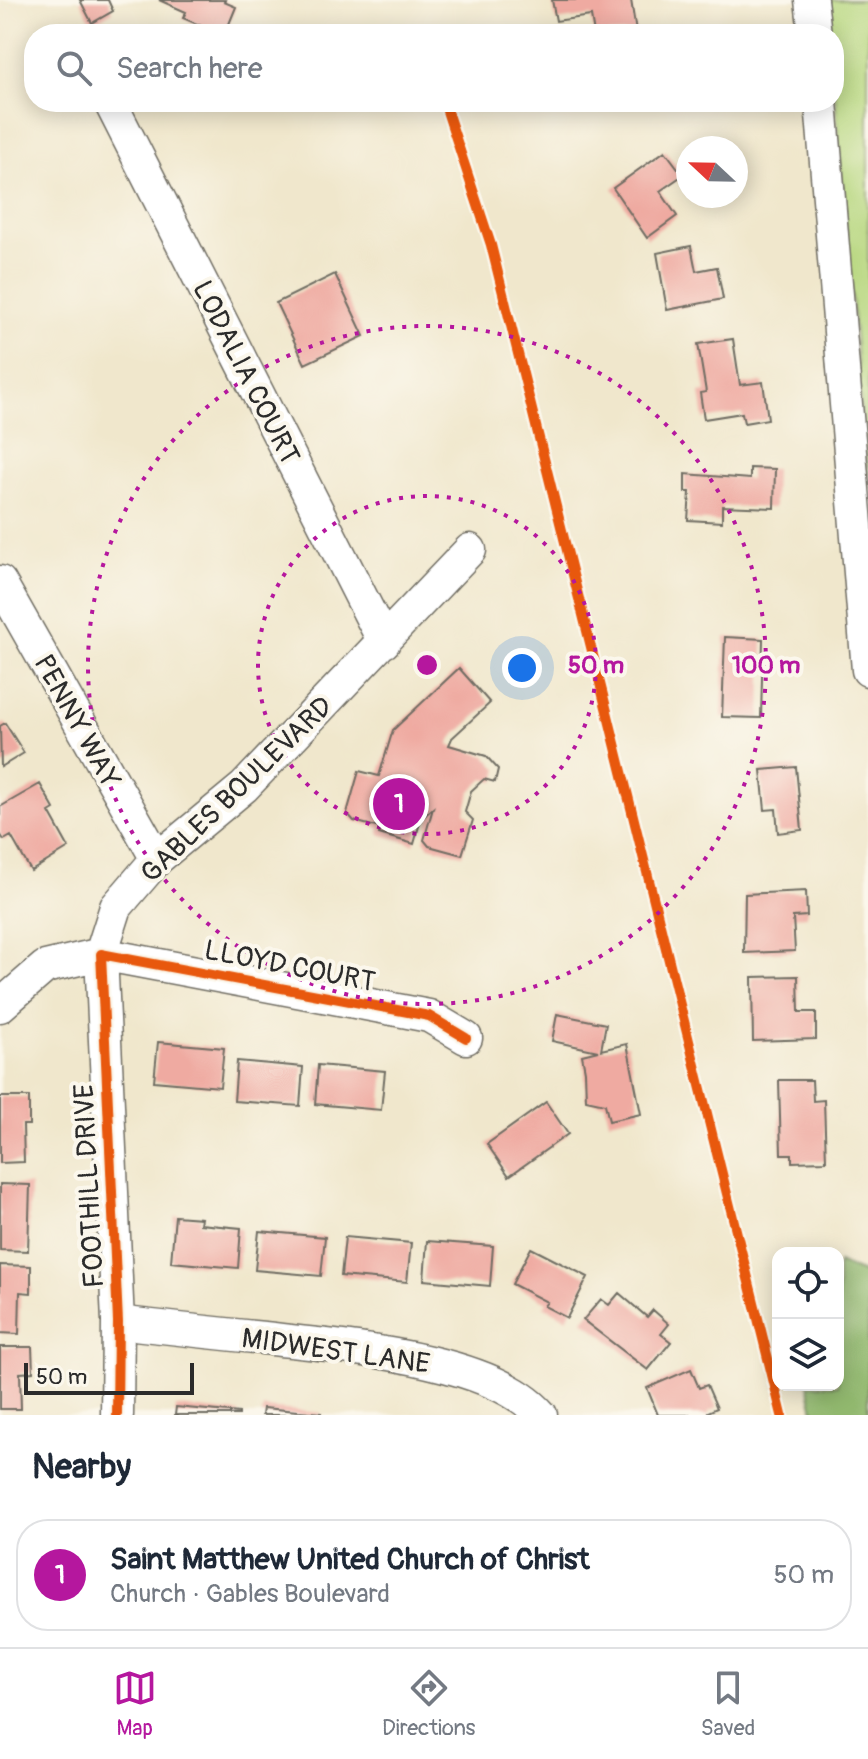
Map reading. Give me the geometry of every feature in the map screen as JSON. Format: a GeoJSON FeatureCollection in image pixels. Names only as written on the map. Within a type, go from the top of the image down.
{"type":"FeatureCollection","features":[{"type":"Feature","properties":{"kind":"street"},"geometry":{"type":"LineString","coordinates":[[811,0],[814,24]]}},
{"type":"Feature","properties":{"kind":"street","name":"LODALIA COURT"},"geometry":{"type":"LineString","coordinates":[[115,112],[384,642]]}},
{"type":"Feature","properties":{"kind":"street"},"geometry":{"type":"LineString","coordinates":[[822,112],[868,670]]}},
{"type":"Feature","properties":{"kind":"street","name":"GABLES BOULEVARD"},"geometry":{"type":"LineString","coordinates":[[101,954],[116,907],[157,859],[244,787],[470,550]]}},
{"type":"Feature","properties":{"kind":"street","name":"PENNY WAY"},"geometry":{"type":"LineString","coordinates":[[0,582],[157,859]]}},
{"type":"Feature","properties":{"kind":"street"},"geometry":{"type":"LineString","coordinates":[[0,1006],[45,967],[101,954]]}},
{"type":"Feature","properties":{"kind":"street","name":"LLOYD COURT"},"geometry":{"type":"LineString","coordinates":[[101,954],[429,1016],[466,1038]]}},
{"type":"Feature","properties":{"kind":"street","name":"FOOTHILL DRIVE"},"geometry":{"type":"LineString","coordinates":[[101,954],[118,1322],[117,1415]]}},
{"type":"Feature","properties":{"kind":"street","name":"MIDWEST LANE"},"geometry":{"type":"LineString","coordinates":[[118,1322],[338,1347],[439,1365],[492,1382],[531,1404],[541,1415]]}},
{"type":"Feature","properties":{"kind":"green space"},"geometry":{"type":"Polygon","coordinates":[[[825,0],[868,0],[868,491],[836,112],[844,112],[844,24],[828,24],[825,0]]]}},
{"type":"Feature","properties":{"kind":"green space"},"geometry":{"type":"Polygon","coordinates":[[[844,1265],[868,1275],[868,1415],[815,1415],[809,1391],[844,1391],[844,1265]]]}},
{"type":"Feature","properties":{"kind":"building"},"geometry":{"type":"Polygon","coordinates":[[[80,0],[108,0],[113,11],[92,23],[80,0]]]}},
{"type":"Feature","properties":{"kind":"building"},"geometry":{"type":"Polygon","coordinates":[[[159,0],[225,0],[236,7],[229,24],[197,24],[183,18],[186,12],[159,0]]]}},
{"type":"Feature","properties":{"kind":"building"},"geometry":{"type":"Polygon","coordinates":[[[552,0],[631,0],[635,24],[592,24],[591,16],[556,21],[552,0]]]}},
{"type":"Feature","properties":{"kind":"building"},"geometry":{"type":"Polygon","coordinates":[[[665,151],[676,166],[676,180],[660,191],[677,216],[647,238],[613,188],[665,151]]]}},
{"type":"Feature","properties":{"kind":"building"},"geometry":{"type":"Polygon","coordinates":[[[691,246],[696,271],[717,267],[723,299],[667,310],[657,253],[691,246]]]}},
{"type":"Feature","properties":{"kind":"building"},"geometry":{"type":"Polygon","coordinates":[[[335,274],[364,336],[305,364],[276,303],[335,274]]]}},
{"type":"Feature","properties":{"kind":"building"},"geometry":{"type":"Polygon","coordinates":[[[733,339],[740,385],[763,382],[768,419],[744,423],[742,413],[704,419],[700,393],[706,392],[698,344],[733,339]]]}},
{"type":"Feature","properties":{"kind":"building"},"geometry":{"type":"Polygon","coordinates":[[[750,468],[775,469],[774,508],[722,506],[722,522],[688,520],[690,492],[685,492],[685,474],[750,479],[750,468]]]}},
{"type":"Feature","properties":{"kind":"building"},"geometry":{"type":"Polygon","coordinates":[[[725,637],[763,639],[761,718],[722,717],[725,637]]]}},
{"type":"Feature","properties":{"kind":"building"},"geometry":{"type":"Polygon","coordinates":[[[459,668],[490,703],[452,738],[449,745],[486,756],[498,769],[495,782],[484,779],[471,791],[465,812],[473,820],[462,855],[429,846],[424,840],[433,808],[421,819],[414,844],[379,834],[380,828],[354,821],[347,813],[359,771],[379,776],[393,730],[459,668]]]}},
{"type":"Feature","properties":{"kind":"building"},"geometry":{"type":"Polygon","coordinates":[[[5,723],[24,753],[1,767],[0,726],[5,723]]]}},
{"type":"Feature","properties":{"kind":"building"},"geometry":{"type":"Polygon","coordinates":[[[796,767],[802,830],[778,833],[776,809],[765,810],[761,770],[796,767]]]}},
{"type":"Feature","properties":{"kind":"building"},"geometry":{"type":"Polygon","coordinates":[[[40,784],[54,809],[49,812],[69,848],[31,871],[11,836],[4,840],[0,834],[0,807],[40,784]]]}},
{"type":"Feature","properties":{"kind":"building"},"geometry":{"type":"Polygon","coordinates":[[[806,891],[807,916],[793,917],[795,951],[744,953],[745,894],[806,891]]]}},
{"type":"Feature","properties":{"kind":"building"},"geometry":{"type":"Polygon","coordinates":[[[798,976],[799,1012],[816,1012],[816,1039],[753,1041],[752,977],[798,976]]]}},
{"type":"Feature","properties":{"kind":"building"},"geometry":{"type":"Polygon","coordinates":[[[557,1014],[606,1024],[601,1050],[627,1044],[641,1114],[609,1121],[605,1104],[586,1100],[582,1055],[598,1051],[552,1041],[557,1014]]]}},
{"type":"Feature","properties":{"kind":"building"},"geometry":{"type":"Polygon","coordinates":[[[158,1042],[224,1048],[220,1087],[154,1081],[158,1042]]]}},
{"type":"Feature","properties":{"kind":"building"},"geometry":{"type":"Polygon","coordinates":[[[237,1061],[303,1067],[300,1106],[234,1101],[237,1061]]]}},
{"type":"Feature","properties":{"kind":"building"},"geometry":{"type":"Polygon","coordinates":[[[318,1065],[385,1071],[381,1110],[315,1104],[318,1065]]]}},
{"type":"Feature","properties":{"kind":"building"},"geometry":{"type":"Polygon","coordinates":[[[779,1080],[812,1080],[813,1101],[824,1100],[826,1161],[792,1162],[792,1154],[781,1154],[779,1080]]]}},
{"type":"Feature","properties":{"kind":"building"},"geometry":{"type":"Polygon","coordinates":[[[0,1097],[29,1097],[29,1125],[23,1125],[24,1162],[0,1163],[0,1097]]]}},
{"type":"Feature","properties":{"kind":"building"},"geometry":{"type":"Polygon","coordinates":[[[546,1102],[568,1134],[509,1176],[487,1144],[546,1102]]]}},
{"type":"Feature","properties":{"kind":"building"},"geometry":{"type":"Polygon","coordinates":[[[0,1184],[30,1185],[28,1251],[0,1250],[0,1184]]]}},
{"type":"Feature","properties":{"kind":"building"},"geometry":{"type":"Polygon","coordinates":[[[175,1216],[201,1218],[200,1224],[241,1228],[238,1268],[171,1262],[175,1216]]]}},
{"type":"Feature","properties":{"kind":"building"},"geometry":{"type":"Polygon","coordinates":[[[259,1231],[325,1237],[321,1276],[255,1270],[259,1231]]]}},
{"type":"Feature","properties":{"kind":"building"},"geometry":{"type":"Polygon","coordinates":[[[345,1237],[411,1243],[407,1282],[341,1276],[345,1237]]]}},
{"type":"Feature","properties":{"kind":"building"},"geometry":{"type":"Polygon","coordinates":[[[427,1241],[493,1246],[490,1286],[424,1280],[427,1241]]]}},
{"type":"Feature","properties":{"kind":"building"},"geometry":{"type":"Polygon","coordinates":[[[531,1248],[588,1277],[567,1318],[544,1306],[547,1302],[512,1284],[531,1248]]]}},
{"type":"Feature","properties":{"kind":"building"},"geometry":{"type":"Polygon","coordinates":[[[0,1265],[31,1266],[31,1293],[20,1292],[19,1334],[0,1333],[0,1265]]]}},
{"type":"Feature","properties":{"kind":"building"},"geometry":{"type":"Polygon","coordinates":[[[619,1293],[647,1317],[653,1310],[669,1324],[661,1334],[671,1342],[648,1370],[583,1320],[601,1299],[609,1305],[619,1293]]]}},
{"type":"Feature","properties":{"kind":"building"},"geometry":{"type":"Polygon","coordinates":[[[0,1347],[32,1347],[33,1372],[20,1373],[21,1409],[0,1409],[0,1347]]]}},
{"type":"Feature","properties":{"kind":"building"},"geometry":{"type":"Polygon","coordinates":[[[691,1369],[699,1388],[707,1385],[717,1408],[708,1412],[709,1415],[658,1415],[647,1388],[691,1369]]]}},
{"type":"Feature","properties":{"kind":"building"},"geometry":{"type":"Polygon","coordinates":[[[176,1407],[239,1413],[239,1415],[175,1415],[176,1407]]]}},
{"type":"Feature","properties":{"kind":"building"},"geometry":{"type":"Polygon","coordinates":[[[263,1408],[321,1413],[321,1415],[262,1415],[263,1408]]]}},
{"type":"Feature","properties":{"kind":"cycle path"},"geometry":{"type":"LineString","coordinates":[[447,112],[491,245],[782,1415]]}},
{"type":"Feature","properties":{"kind":"cycle path"},"geometry":{"type":"LineString","coordinates":[[117,1415],[118,1322],[101,954],[429,1016],[466,1038]]}},
{"type":"Feature","properties":{"kind":"place","name":"Saint Matthew United Church of Christ"},"geometry":{"type":"Point","coordinates":[399,804]}}]}
